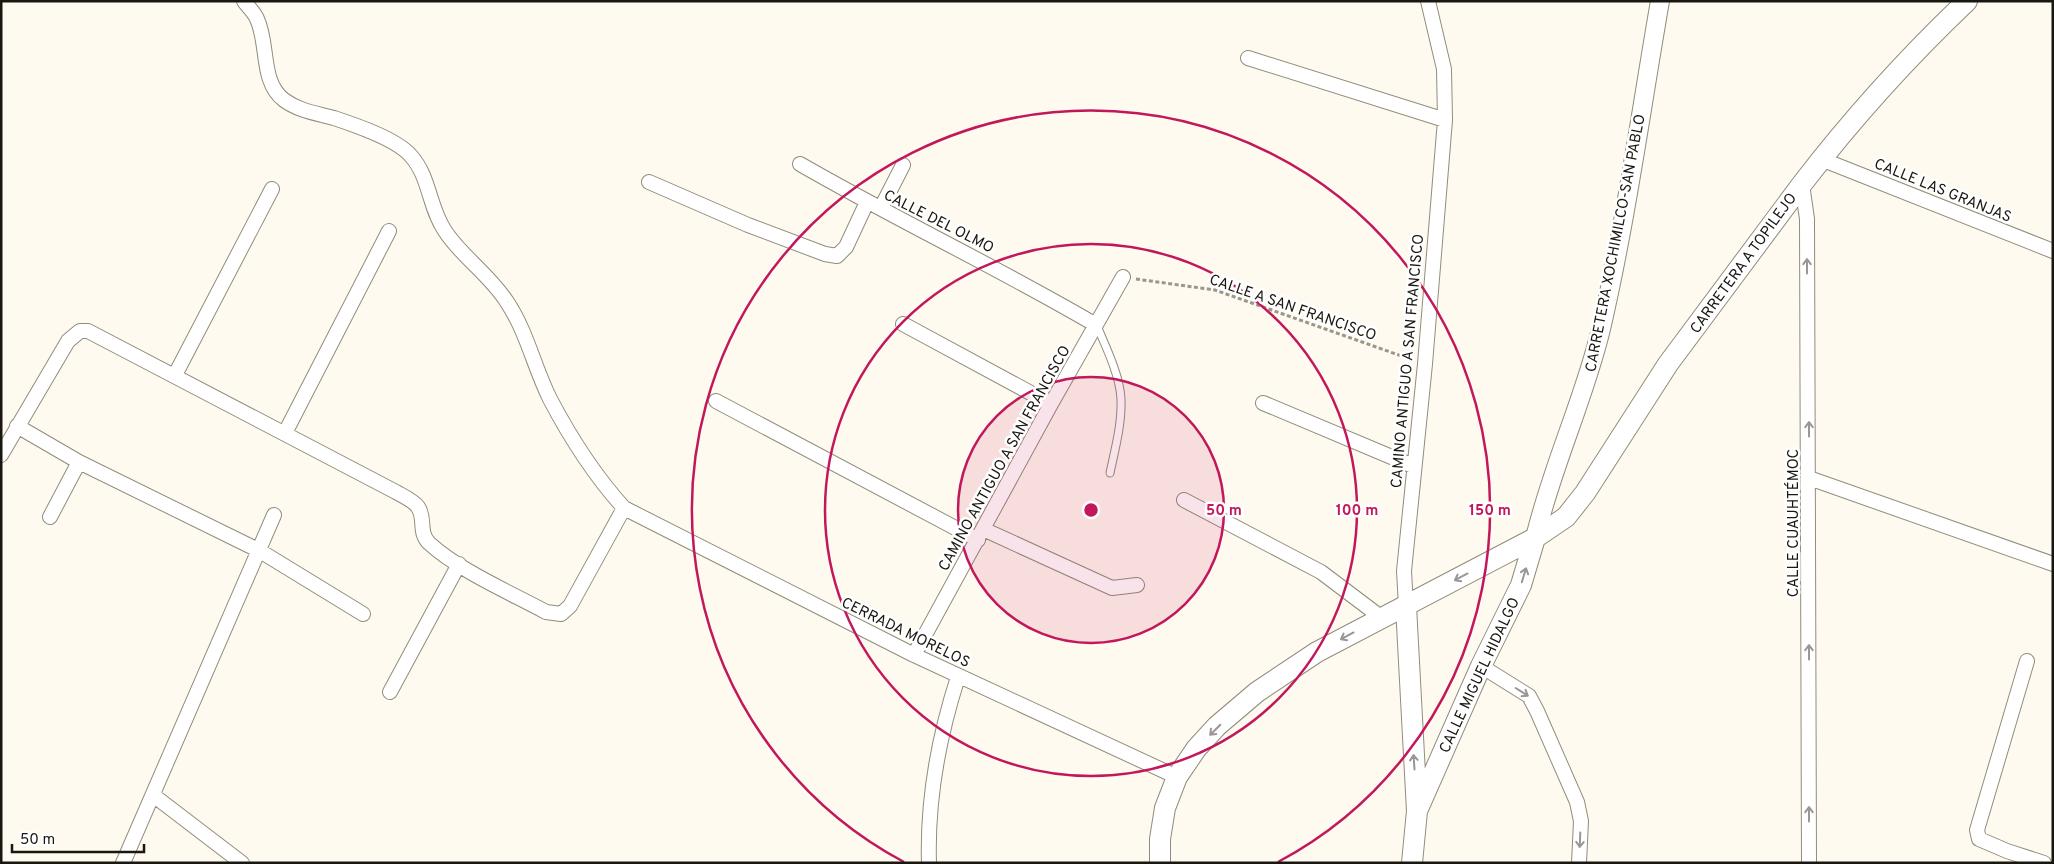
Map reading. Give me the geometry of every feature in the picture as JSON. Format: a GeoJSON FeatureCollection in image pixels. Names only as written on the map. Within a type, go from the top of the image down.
{"type":"FeatureCollection","features":[{"type":"Feature","properties":{"kind":"main road","name":"CARRETERA A TOPILEJO"},"geometry":{"type":"LineString","coordinates":[[1160,863],[1160,839],[1165,808],[1178,776],[1196,749],[1217,726],[1257,692],[1317,652],[1535,538],[1566,517],[1585,493],[1668,364],[1821,158],[1931,35],[1967,1]]}},
{"type":"Feature","properties":{"kind":"main road","name":"CALLE MIGUEL HIDALGO"},"geometry":{"type":"LineString","coordinates":[[1417,811],[1481,666],[1521,585],[1535,538]]}},
{"type":"Feature","properties":{"kind":"main road","name":"CALLE MIGUEL HIDALGO"},"geometry":{"type":"LineString","coordinates":[[1406,606],[1417,811],[1412,863]]}},
{"type":"Feature","properties":{"kind":"street"},"geometry":{"type":"LineString","coordinates":[[1,456],[68,341],[80,332],[88,331],[396,492],[417,506],[422,516],[421,531],[428,542],[459,564],[546,612],[561,614],[570,606],[624,508],[610,493],[579,449],[550,398],[531,350],[507,302],[481,268],[444,232],[419,167],[410,154],[396,144],[370,132],[334,118],[300,110],[283,99],[272,85],[257,19],[244,1]]}},
{"type":"Feature","properties":{"kind":"street","name":"CAMINO ANTIGUO A SAN FRANCISCO"},"geometry":{"type":"LineString","coordinates":[[1406,606],[1404,570],[1445,120],[1444,69],[1428,1]]}},
{"type":"Feature","properties":{"kind":"street","name":"CARRETERA XOCHIMILCO-SAN PABLO"},"geometry":{"type":"LineString","coordinates":[[1535,538],[1544,501],[1587,380],[1601,328],[1626,202],[1660,1]]}},
{"type":"Feature","properties":{"kind":"street"},"geometry":{"type":"LineString","coordinates":[[1248,58],[1445,120]]}},
{"type":"Feature","properties":{"kind":"street","name":"CALLE LAS GRANJAS"},"geometry":{"type":"LineString","coordinates":[[1821,158],[2053,251]]}},
{"type":"Feature","properties":{"kind":"street"},"geometry":{"type":"LineString","coordinates":[[800,164],[867,202]]}},
{"type":"Feature","properties":{"kind":"street"},"geometry":{"type":"LineString","coordinates":[[881,208],[903,165]]}},
{"type":"Feature","properties":{"kind":"street","name":"CALLE DEL OLMO"},"geometry":{"type":"LineString","coordinates":[[649,182],[748,225],[825,254],[836,256],[846,247],[867,202],[1020,281],[1096,325]]}},
{"type":"Feature","properties":{"kind":"street","name":"CALLE CUAUHTÉMOC"},"geometry":{"type":"LineString","coordinates":[[1802,184],[1807,219],[1809,478],[1808,863]]}},
{"type":"Feature","properties":{"kind":"street"},"geometry":{"type":"LineString","coordinates":[[175,376],[272,190]]}},
{"type":"Feature","properties":{"kind":"street"},"geometry":{"type":"LineString","coordinates":[[285,433],[389,230]]}},
{"type":"Feature","properties":{"kind":"street","name":"CAMINO ANTIGUO A SAN FRANCISCO"},"geometry":{"type":"LineString","coordinates":[[914,655],[1050,404],[1123,277]]}},
{"type":"Feature","properties":{"kind":"street"},"geometry":{"type":"LineString","coordinates":[[903,324],[1050,404]]}},
{"type":"Feature","properties":{"kind":"street"},"geometry":{"type":"LineString","coordinates":[[716,402],[980,534],[1112,588],[1137,585]]}},
{"type":"Feature","properties":{"kind":"street"},"geometry":{"type":"LineString","coordinates":[[1262,403],[1413,466]]}},
{"type":"Feature","properties":{"kind":"street"},"geometry":{"type":"LineString","coordinates":[[17,426],[79,462],[260,552],[363,614]]}},
{"type":"Feature","properties":{"kind":"street"},"geometry":{"type":"LineString","coordinates":[[50,517],[79,462]]}},
{"type":"Feature","properties":{"kind":"street"},"geometry":{"type":"LineString","coordinates":[[1809,478],[2053,564]]}},
{"type":"Feature","properties":{"kind":"street"},"geometry":{"type":"LineString","coordinates":[[1184,500],[1321,572],[1382,618]]}},
{"type":"Feature","properties":{"kind":"street","name":"CERRADA MORELOS"},"geometry":{"type":"LineString","coordinates":[[624,508],[958,677],[1178,776]]}},
{"type":"Feature","properties":{"kind":"street"},"geometry":{"type":"LineString","coordinates":[[123,863],[260,552],[274,515]]}},
{"type":"Feature","properties":{"kind":"street"},"geometry":{"type":"LineString","coordinates":[[390,692],[459,564]]}},
{"type":"Feature","properties":{"kind":"street"},"geometry":{"type":"LineString","coordinates":[[2027,661],[1977,830],[1979,839],[2005,857],[2046,863],[2053,861]]}},
{"type":"Feature","properties":{"kind":"street"},"geometry":{"type":"LineString","coordinates":[[1481,666],[1529,696],[1533,704],[1577,802],[1581,821],[1579,863]]}},
{"type":"Feature","properties":{"kind":"street"},"geometry":{"type":"LineString","coordinates":[[929,863],[931,798],[939,750],[958,677]]}},
{"type":"Feature","properties":{"kind":"street"},"geometry":{"type":"LineString","coordinates":[[153,795],[242,863]]}},
{"type":"Feature","properties":{"kind":"lane"},"geometry":{"type":"LineString","coordinates":[[1096,325],[1110,355],[1121,399],[1118,434],[1110,473]]}},
{"type":"Feature","properties":{"kind":"path","name":"CALLE A SAN FRANCISCO"},"geometry":{"type":"LineString","coordinates":[[1123,277],[1215,290],[1424,364]]}}]}
